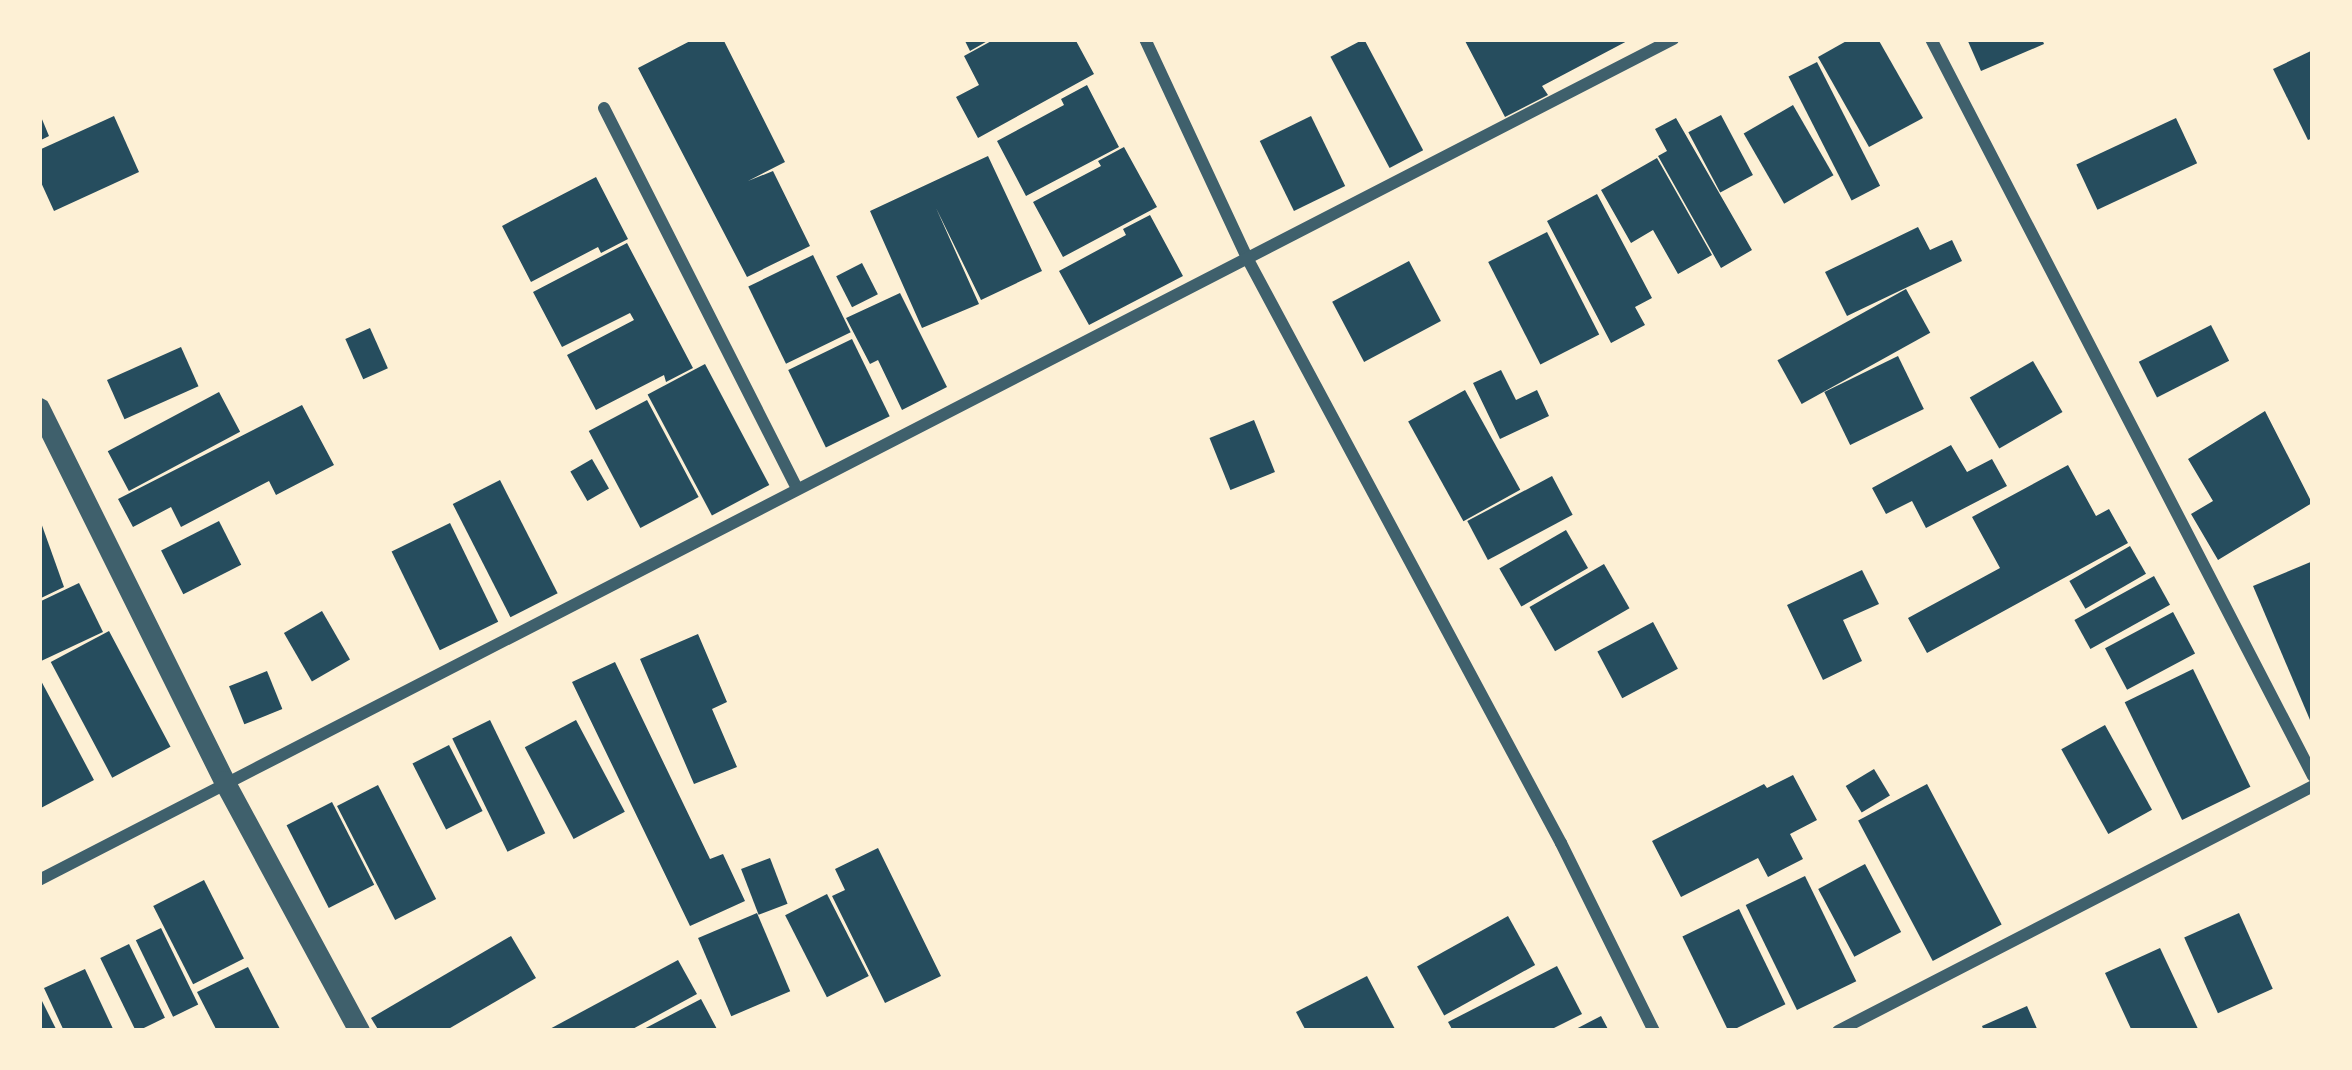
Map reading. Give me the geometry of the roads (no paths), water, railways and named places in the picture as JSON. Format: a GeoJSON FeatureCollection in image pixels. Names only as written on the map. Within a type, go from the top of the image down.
{"type":"FeatureCollection","features":[{"type":"Feature","properties":{"kind":"street"},"geometry":{"type":"LineString","coordinates":[[1145,39],[1246,256],[1561,843],[1654,1031]]}},
{"type":"Feature","properties":{"kind":"street"},"geometry":{"type":"LineString","coordinates":[[39,880],[1673,39]]}},
{"type":"Feature","properties":{"kind":"street"},"geometry":{"type":"LineString","coordinates":[[1931,39],[2313,776]]}},
{"type":"Feature","properties":{"kind":"street"},"geometry":{"type":"LineString","coordinates":[[604,108],[796,487]]}},
{"type":"Feature","properties":{"kind":"street"},"geometry":{"type":"LineString","coordinates":[[39,408],[224,781],[359,1031]]}},
{"type":"Feature","properties":{"kind":"street"},"geometry":{"type":"LineString","coordinates":[[1838,1031],[2313,786]]}}]}
